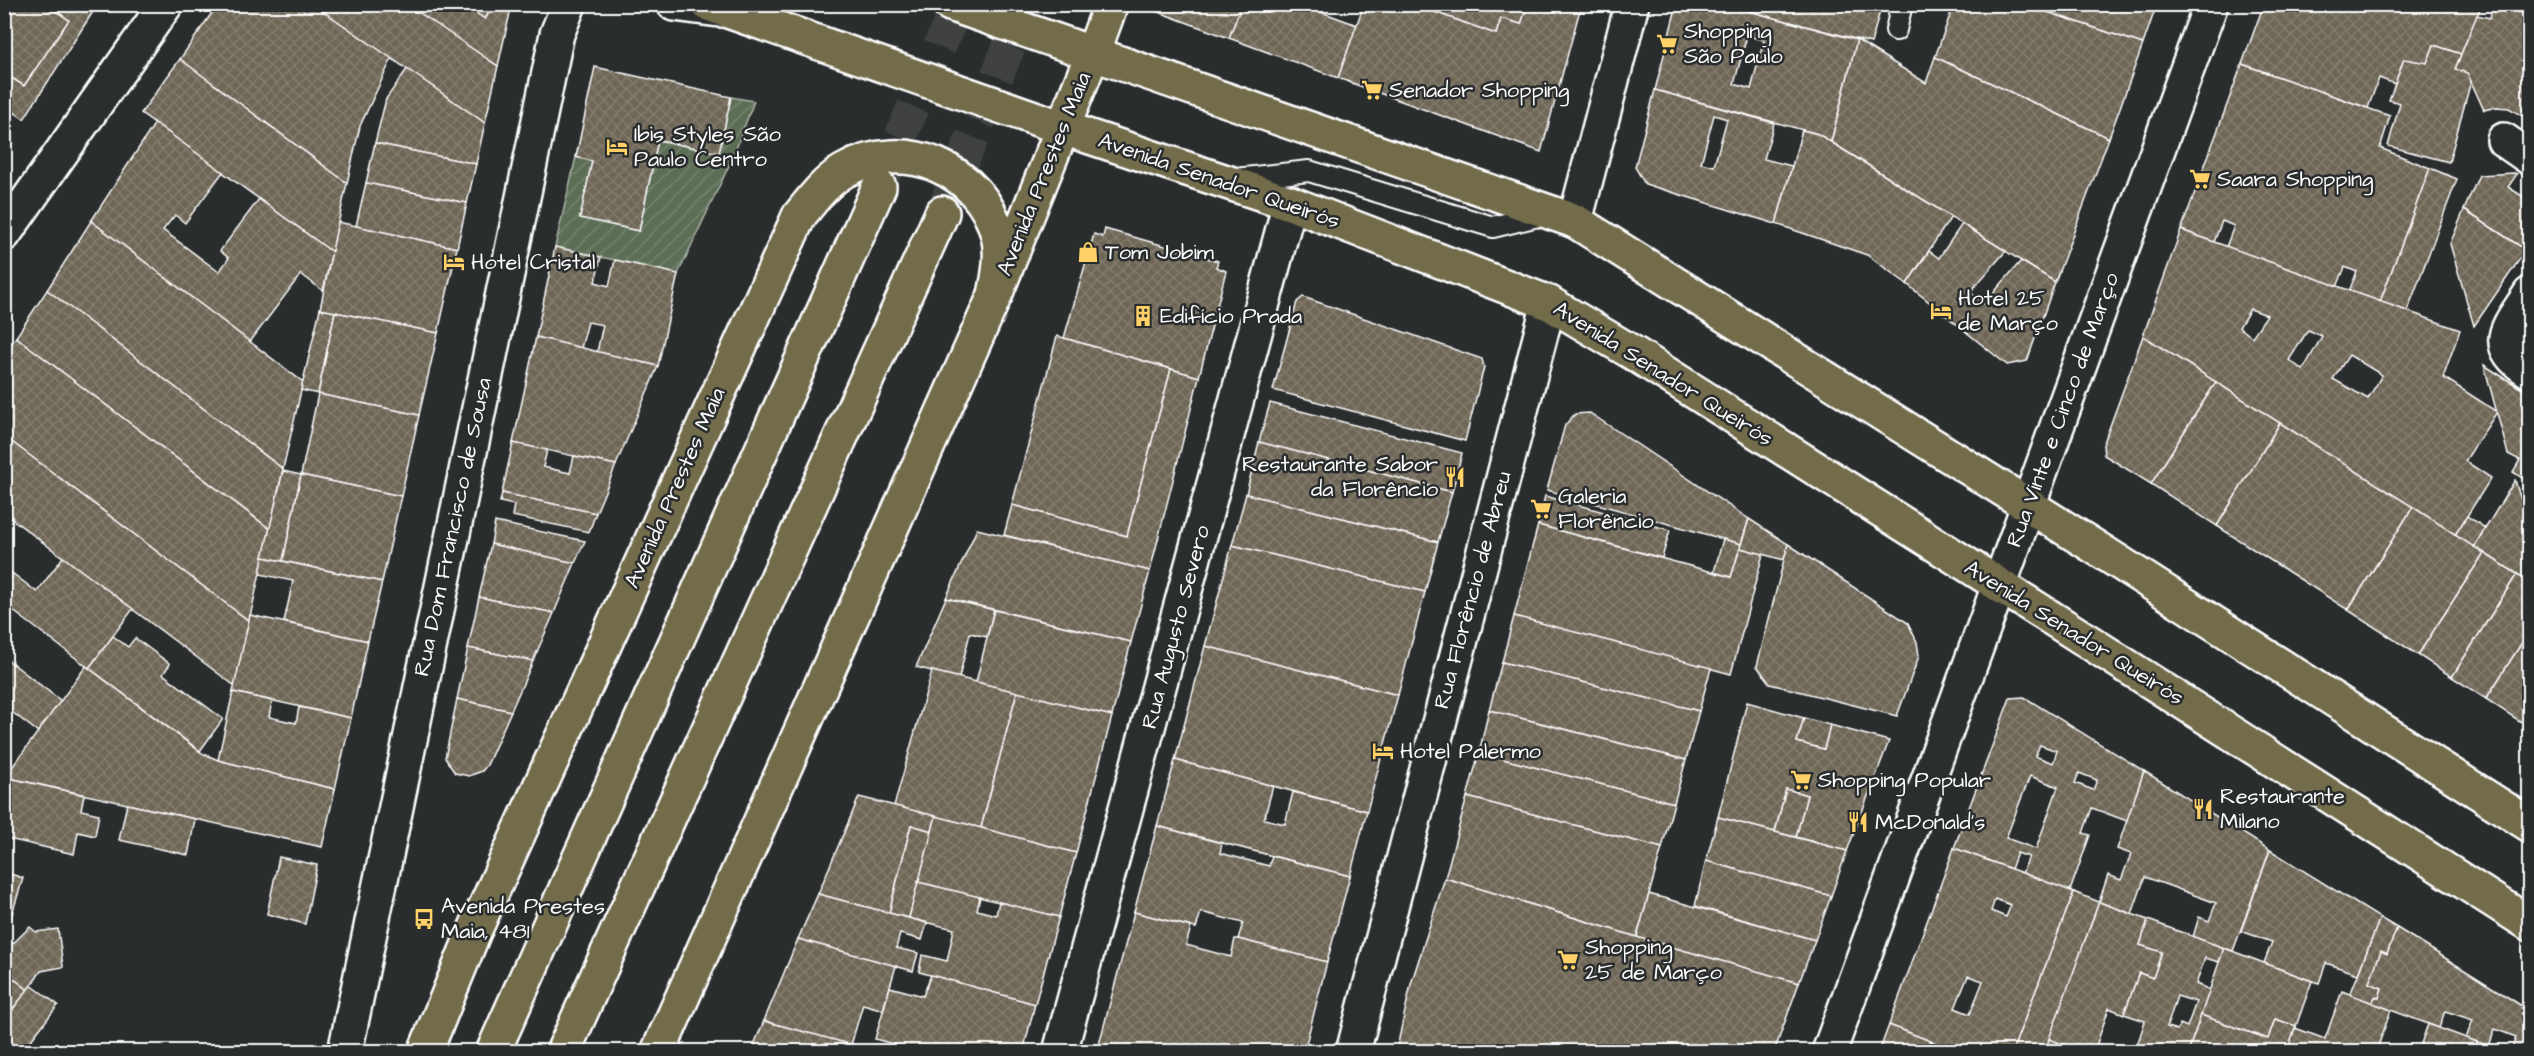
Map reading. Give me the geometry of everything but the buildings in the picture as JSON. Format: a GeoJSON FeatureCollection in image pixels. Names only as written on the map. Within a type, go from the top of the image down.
{"type":"FeatureCollection","features":[{"type":"Feature","properties":{"kind":"main road"},"geometry":{"type":"LineString","coordinates":[[950,4],[1563,217],[2028,506],[2529,825]]}},
{"type":"Feature","properties":{"kind":"main road","name":"Avenida Prestes Maia"},"geometry":{"type":"LineString","coordinates":[[658,1052],[995,295],[1112,4]]}},
{"type":"Feature","properties":{"kind":"main road","name":"Avenida Senador Queirós"},"geometry":{"type":"LineString","coordinates":[[714,7],[1063,128],[1290,203],[1549,303],[1635,354],[2529,924]]}},
{"type":"Feature","properties":{"kind":"main road","name":"Avenida Prestes Maia"},"geometry":{"type":"LineString","coordinates":[[425,1052],[483,912],[799,216],[828,182],[862,162],[900,156],[938,165],[971,186],[993,218],[1001,256],[995,295]]}},
{"type":"Feature","properties":{"kind":"main road"},"geometry":{"type":"LineString","coordinates":[[493,1052],[879,187]]}},
{"type":"Feature","properties":{"kind":"main road"},"geometry":{"type":"LineString","coordinates":[[563,1052],[942,213]]}},
{"type":"Feature","properties":{"kind":"street"},"geometry":{"type":"LineString","coordinates":[[4,234],[166,4]]}},
{"type":"Feature","properties":{"kind":"street","name":"Rua Dom Francisco de Sousa"},"geometry":{"type":"LineString","coordinates":[[345,1052],[554,45],[569,4]]}},
{"type":"Feature","properties":{"kind":"street"},"geometry":{"type":"LineString","coordinates":[[674,4],[714,7]]}},
{"type":"Feature","properties":{"kind":"street"},"geometry":{"type":"LineString","coordinates":[[1563,217],[1632,4]]}},
{"type":"Feature","properties":{"kind":"street","name":"Rua Vinte e Cinco de Março"},"geometry":{"type":"LineString","coordinates":[[1829,1052],[2211,4]]}},
{"type":"Feature","properties":{"kind":"street","name":"Rua Augusto Severo"},"geometry":{"type":"LineString","coordinates":[[1060,1052],[1290,203]]}},
{"type":"Feature","properties":{"kind":"street"},"geometry":{"type":"LineString","coordinates":[[2529,294],[2507,330],[2504,345],[2512,360],[2529,371]]}},
{"type":"Feature","properties":{"kind":"street","name":"Rua Florêncio de Abreu"},"geometry":{"type":"LineString","coordinates":[[1353,1052],[1549,303]]}},
{"type":"Feature","properties":{"kind":"lane"},"geometry":{"type":"LineString","coordinates":[[1896,30],[1902,4]]}},
{"type":"Feature","properties":{"kind":"lane"},"geometry":{"type":"LineString","coordinates":[[1220,181],[1309,171],[1492,227],[1563,217]]}},
{"type":"Feature","properties":{"kind":"green space"},"geometry":{"type":"Polygon","coordinates":[[[731,97],[754,101],[733,157],[678,274],[555,247],[576,157],[592,161],[580,218],[639,231],[658,140],[719,153],[731,97]]]}},
{"type":"Feature","properties":{"kind":"tunnel"},"geometry":{"type":"LineString","coordinates":[[881,182],[958,4]]}},
{"type":"Feature","properties":{"kind":"tunnel"},"geometry":{"type":"LineString","coordinates":[[942,213],[1026,4]]}},
{"type":"Feature","properties":{"kind":"place","name":"Shopping São Paulo"},"geometry":{"type":"Point","coordinates":[1667,44]}},
{"type":"Feature","properties":{"kind":"place","name":"Senador Shopping"},"geometry":{"type":"Point","coordinates":[1372,90]}},
{"type":"Feature","properties":{"kind":"place","name":"Ibis Styles São Paulo Centro"},"geometry":{"type":"Point","coordinates":[617,147]}},
{"type":"Feature","properties":{"kind":"place","name":"Saara Shopping"},"geometry":{"type":"Point","coordinates":[2200,179]}},
{"type":"Feature","properties":{"kind":"place","name":"Tom Jobim"},"geometry":{"type":"Point","coordinates":[1088,252]}},
{"type":"Feature","properties":{"kind":"place","name":"Hotel Cristal"},"geometry":{"type":"Point","coordinates":[454,262]}},
{"type":"Feature","properties":{"kind":"place","name":"Hotel 25 de Março"},"geometry":{"type":"Point","coordinates":[1941,311]}},
{"type":"Feature","properties":{"kind":"place","name":"Edifício Prada"},"geometry":{"type":"Point","coordinates":[1143,316]}},
{"type":"Feature","properties":{"kind":"place","name":"Restaurante Sabor da Florêncio"},"geometry":{"type":"Point","coordinates":[1455,477]}},
{"type":"Feature","properties":{"kind":"place","name":"Galeria Florêncio"},"geometry":{"type":"Point","coordinates":[1541,509]}},
{"type":"Feature","properties":{"kind":"place","name":"Hotel Palermo"},"geometry":{"type":"Point","coordinates":[1383,751]}},
{"type":"Feature","properties":{"kind":"place","name":"Shopping Popular"},"geometry":{"type":"Point","coordinates":[1801,780]}},
{"type":"Feature","properties":{"kind":"place","name":"Restaurante Milano"},"geometry":{"type":"Point","coordinates":[2203,809]}},
{"type":"Feature","properties":{"kind":"place","name":"McDonald's"},"geometry":{"type":"Point","coordinates":[1858,822]}},
{"type":"Feature","properties":{"kind":"place","name":"Avenida Prestes Maia, 481"},"geometry":{"type":"Point","coordinates":[424,919]}},
{"type":"Feature","properties":{"kind":"place","name":"Shopping 25 de Março"},"geometry":{"type":"Point","coordinates":[1568,960]}}]}
